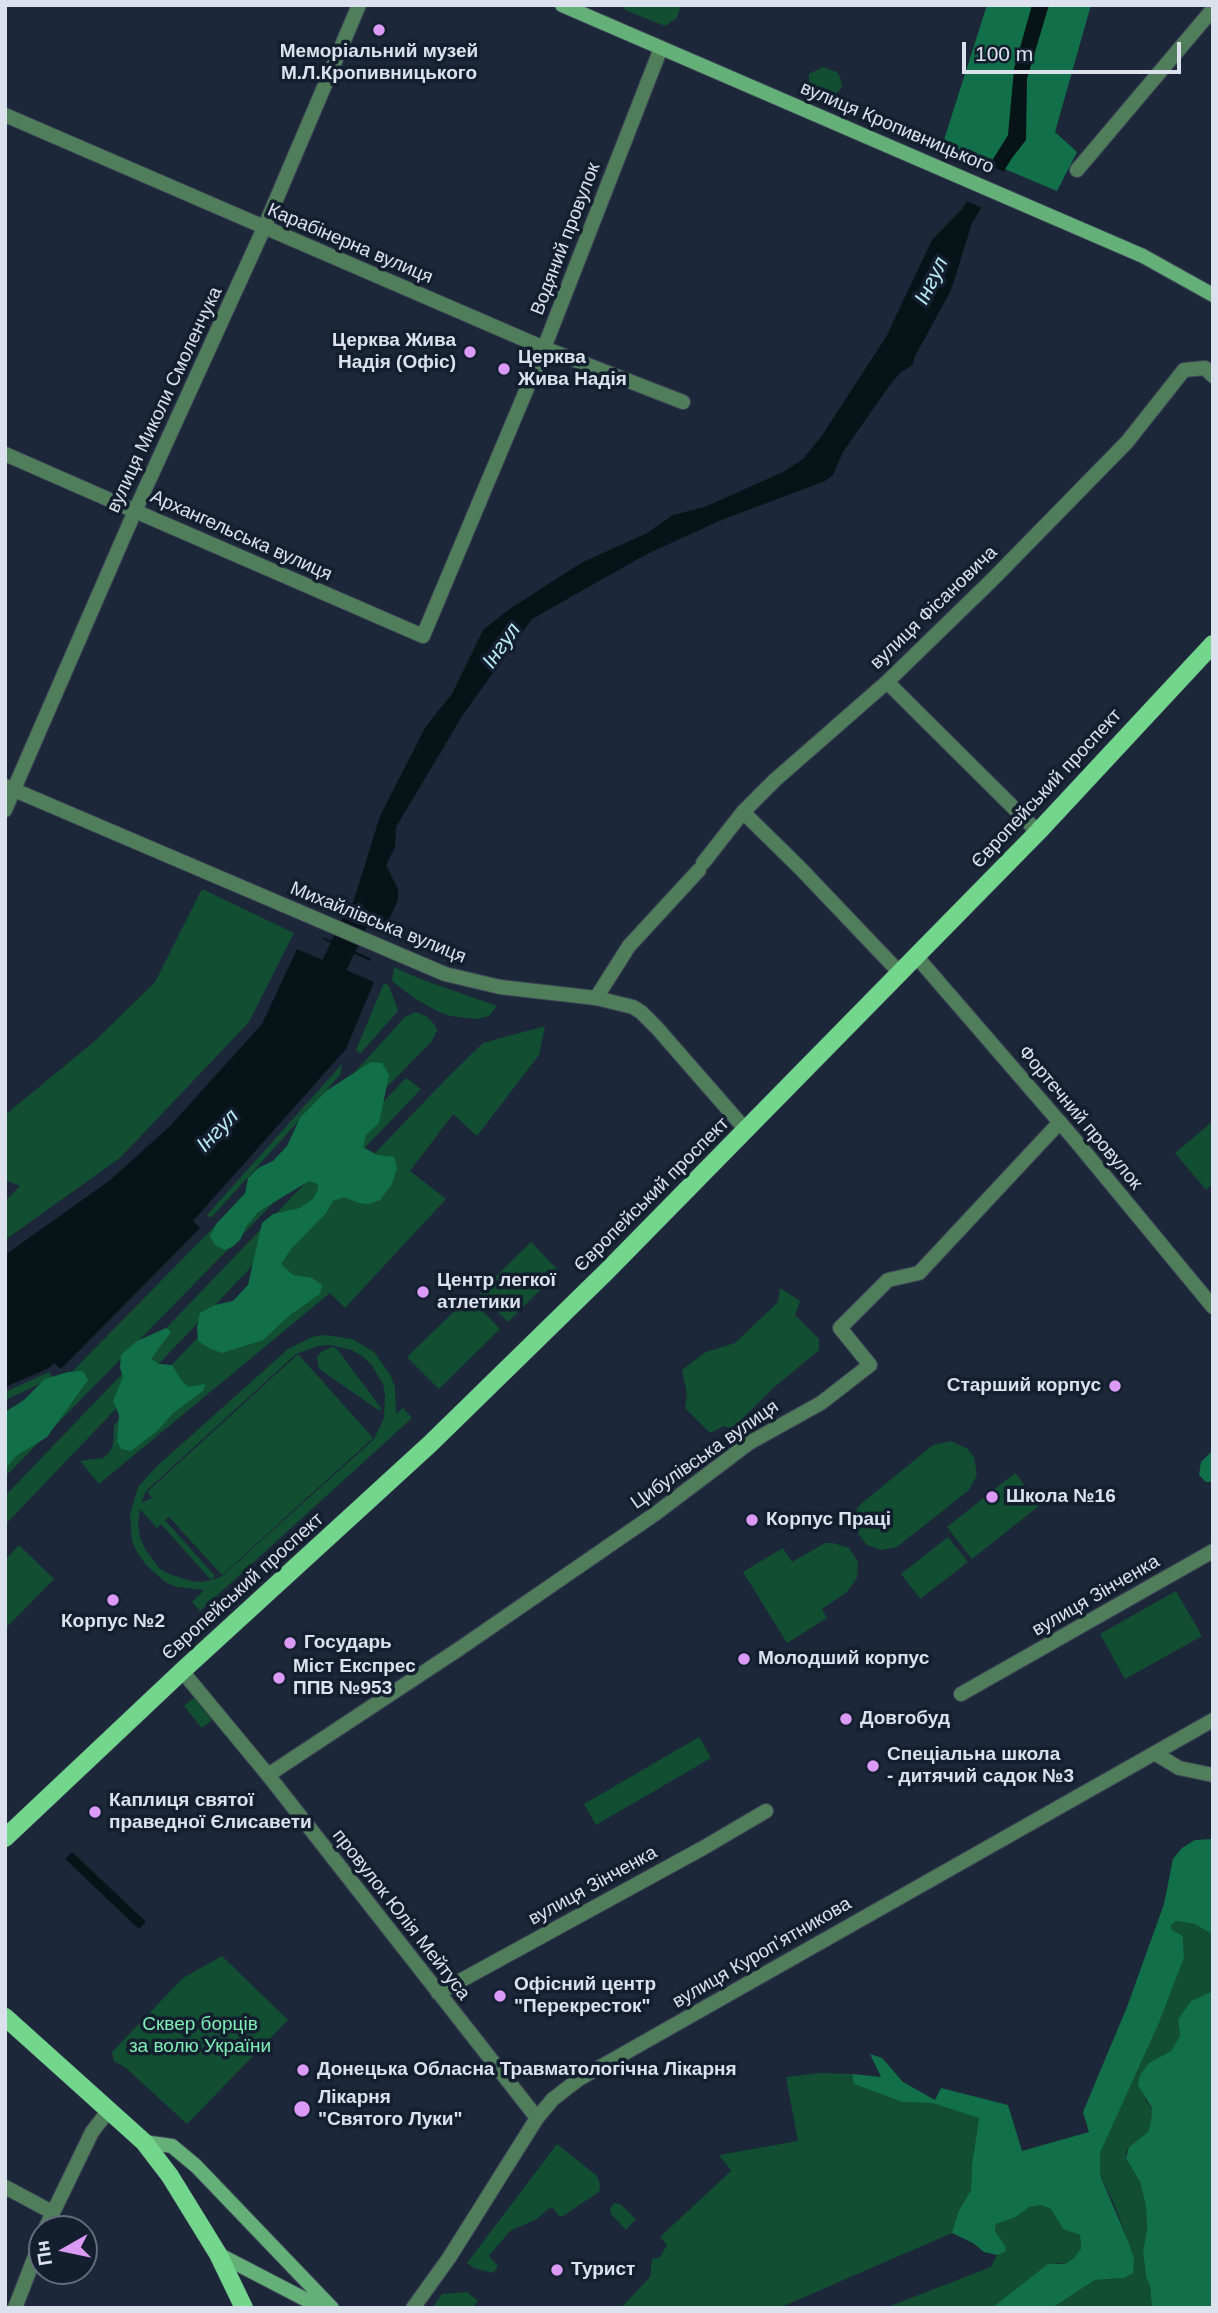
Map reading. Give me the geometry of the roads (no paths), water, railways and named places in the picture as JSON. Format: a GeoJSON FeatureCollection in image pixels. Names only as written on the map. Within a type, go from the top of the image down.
{"type":"FeatureCollection","features":[{"type":"Feature","properties":{"kind":"main road","name":"вулиця Кропивницького"},"geometry":{"type":"LineString","coordinates":[[562,5],[1143,256],[1213,295]]}},
{"type":"Feature","properties":{"kind":"main road","name":"Європейський проспект"},"geometry":{"type":"LineString","coordinates":[[5,1838],[182,1671],[430,1444],[606,1272],[1038,832],[1213,645]]}},
{"type":"Feature","properties":{"kind":"main road"},"geometry":{"type":"LineString","coordinates":[[5,2017],[144,2142],[170,2176],[218,2255],[244,2308]]}},
{"type":"Feature","properties":{"kind":"main road"},"geometry":{"type":"LineString","coordinates":[[144,2142],[172,2146],[196,2166],[332,2308]]}},
{"type":"Feature","properties":{"kind":"main road"},"geometry":{"type":"LineString","coordinates":[[218,2255],[322,2308]]}},
{"type":"Feature","properties":{"kind":"street","name":"вулиця Миколи Смоленчука"},"geometry":{"type":"LineString","coordinates":[[5,810],[10,788],[264,228],[359,5]]}},
{"type":"Feature","properties":{"kind":"street"},"geometry":{"type":"LineString","coordinates":[[1077,170],[1213,9]]}},
{"type":"Feature","properties":{"kind":"street","name":"Водяний провулок"},"geometry":{"type":"LineString","coordinates":[[423,636],[544,348],[661,48]]}},
{"type":"Feature","properties":{"kind":"street","name":"Карабінерна вулиця"},"geometry":{"type":"LineString","coordinates":[[5,115],[544,348],[683,402]]}},
{"type":"Feature","properties":{"kind":"street","name":"вулиця Фісановича"},"geometry":{"type":"LineString","coordinates":[[596,998],[629,946],[701,867],[743,812],[775,779],[887,682],[993,579],[1127,442],[1184,370],[1205,368],[1213,376]]}},
{"type":"Feature","properties":{"kind":"street","name":"Архангельська вулиця"},"geometry":{"type":"LineString","coordinates":[[5,454],[423,636]]}},
{"type":"Feature","properties":{"kind":"street"},"geometry":{"type":"LineString","coordinates":[[887,682],[1038,832]]}},
{"type":"Feature","properties":{"kind":"street","name":"Михайлівська вулиця"},"geometry":{"type":"LineString","coordinates":[[10,788],[397,954],[472,982],[500,988],[596,998],[633,1007],[641,1012],[746,1130]]}},
{"type":"Feature","properties":{"kind":"street"},"geometry":{"type":"LineString","coordinates":[[743,812],[900,973]]}},
{"type":"Feature","properties":{"kind":"street","name":"Фортечний провулок"},"geometry":{"type":"LineString","coordinates":[[916,956],[1060,1122],[1213,1307]]}},
{"type":"Feature","properties":{"kind":"street","name":"Цибулівська вулиця"},"geometry":{"type":"LineString","coordinates":[[268,1775],[655,1514],[749,1443],[821,1403],[870,1365],[840,1328],[888,1280],[919,1273],[1060,1122]]}},
{"type":"Feature","properties":{"kind":"street","name":"вулиця Зінченка"},"geometry":{"type":"LineString","coordinates":[[961,1694],[1213,1552]]}},
{"type":"Feature","properties":{"kind":"street","name":"провулок Юлія Мейтуса"},"geometry":{"type":"LineString","coordinates":[[182,1671],[268,1775],[537,2118]]}},
{"type":"Feature","properties":{"kind":"street","name":"вулиця Куропʼятникова"},"geometry":{"type":"LineString","coordinates":[[413,2308],[449,2258],[537,2118],[553,2099],[579,2079],[1213,1720]]}},
{"type":"Feature","properties":{"kind":"street"},"geometry":{"type":"LineString","coordinates":[[1156,1754],[1179,1768],[1213,1775]]}},
{"type":"Feature","properties":{"kind":"street","name":"вулиця Зінченка"},"geometry":{"type":"LineString","coordinates":[[438,1993],[766,1811]]}},
{"type":"Feature","properties":{"kind":"street"},"geometry":{"type":"LineString","coordinates":[[51,2215],[92,2132],[109,2110]]}},
{"type":"Feature","properties":{"kind":"street"},"geometry":{"type":"LineString","coordinates":[[5,2188],[52,2212]]}},
{"type":"Feature","properties":{"kind":"street"},"geometry":{"type":"LineString","coordinates":[[15,2308],[28,2274]]}},
{"type":"Feature","properties":{"kind":"water"},"geometry":{"type":"Polygon","coordinates":[[[1032,5],[1049,5],[1027,79],[1026,140],[972,223],[951,290],[914,358],[913,365],[901,372],[892,382],[843,452],[833,475],[825,481],[719,521],[645,555],[532,619],[464,713],[396,827],[395,847],[386,865],[398,889],[398,900],[370,961],[323,939],[349,916],[380,816],[426,726],[452,694],[483,630],[511,608],[581,563],[647,533],[673,515],[705,507],[783,472],[803,459],[821,437],[886,337],[932,240],[962,209],[1008,135],[1014,69],[1032,5]]]}},
{"type":"Feature","properties":{"kind":"water"},"geometry":{"type":"Polygon","coordinates":[[[297,949],[374,982],[346,1049],[193,1221],[200,1228],[61,1369],[54,1363],[49,1368],[5,1387],[5,1255],[109,1181],[169,1127],[262,1024],[297,949]]]}},
{"type":"Feature","properties":{"kind":"water"},"geometry":{"type":"Polygon","coordinates":[[[72,1852],[146,1922],[139,1929],[65,1859],[72,1852]]]}},
{"type":"Feature","properties":{"kind":"waterway","name":"Інгул"},"geometry":{"type":"LineString","coordinates":[[319,998],[358,915]]}},
{"type":"Feature","properties":{"kind":"place","name":"Меморіальний музей М.Л.Кропивницького"},"geometry":{"type":"Point","coordinates":[379,30]}},
{"type":"Feature","properties":{"kind":"place","name":"Церква Жива Надія (Офіс)"},"geometry":{"type":"Point","coordinates":[470,352]}},
{"type":"Feature","properties":{"kind":"place","name":"Церква Жива Надія"},"geometry":{"type":"Point","coordinates":[504,369]}},
{"type":"Feature","properties":{"kind":"place","name":"Центр легкої атлетики"},"geometry":{"type":"Point","coordinates":[423,1292]}},
{"type":"Feature","properties":{"kind":"place","name":"Старший корпус"},"geometry":{"type":"Point","coordinates":[1115,1386]}},
{"type":"Feature","properties":{"kind":"place","name":"Школа №16"},"geometry":{"type":"Point","coordinates":[992,1497]}},
{"type":"Feature","properties":{"kind":"place","name":"Корпус Праці"},"geometry":{"type":"Point","coordinates":[752,1520]}},
{"type":"Feature","properties":{"kind":"place","name":"Корпус №2"},"geometry":{"type":"Point","coordinates":[113,1600]}},
{"type":"Feature","properties":{"kind":"place","name":"Государь"},"geometry":{"type":"Point","coordinates":[290,1643]}},
{"type":"Feature","properties":{"kind":"place","name":"Молодший корпус"},"geometry":{"type":"Point","coordinates":[744,1659]}},
{"type":"Feature","properties":{"kind":"place","name":"Міст Експрес ППВ №953"},"geometry":{"type":"Point","coordinates":[279,1678]}},
{"type":"Feature","properties":{"kind":"place","name":"Довгобуд"},"geometry":{"type":"Point","coordinates":[846,1719]}},
{"type":"Feature","properties":{"kind":"place","name":"Спеціальна школа - дитячий садок №3"},"geometry":{"type":"Point","coordinates":[873,1766]}},
{"type":"Feature","properties":{"kind":"place","name":"Каплиця святої праведної Єлисавети"},"geometry":{"type":"Point","coordinates":[95,1812]}},
{"type":"Feature","properties":{"kind":"place","name":"Офісний центр \"Перекресток\""},"geometry":{"type":"Point","coordinates":[500,1996]}},
{"type":"Feature","properties":{"kind":"place","name":"Донецька Обласна Травматологічна Лікарня"},"geometry":{"type":"Point","coordinates":[303,2070]}},
{"type":"Feature","properties":{"kind":"place","name":"Лікарня \"Святого Луки\""},"geometry":{"type":"Point","coordinates":[302,2109]}},
{"type":"Feature","properties":{"kind":"place","name":"Турист"},"geometry":{"type":"Point","coordinates":[557,2270]}},
{"type":"Feature","properties":{"kind":"park label","name":"Сквер борців за волю України"},"geometry":{"type":"Point","coordinates":[200,2036]}}]}
